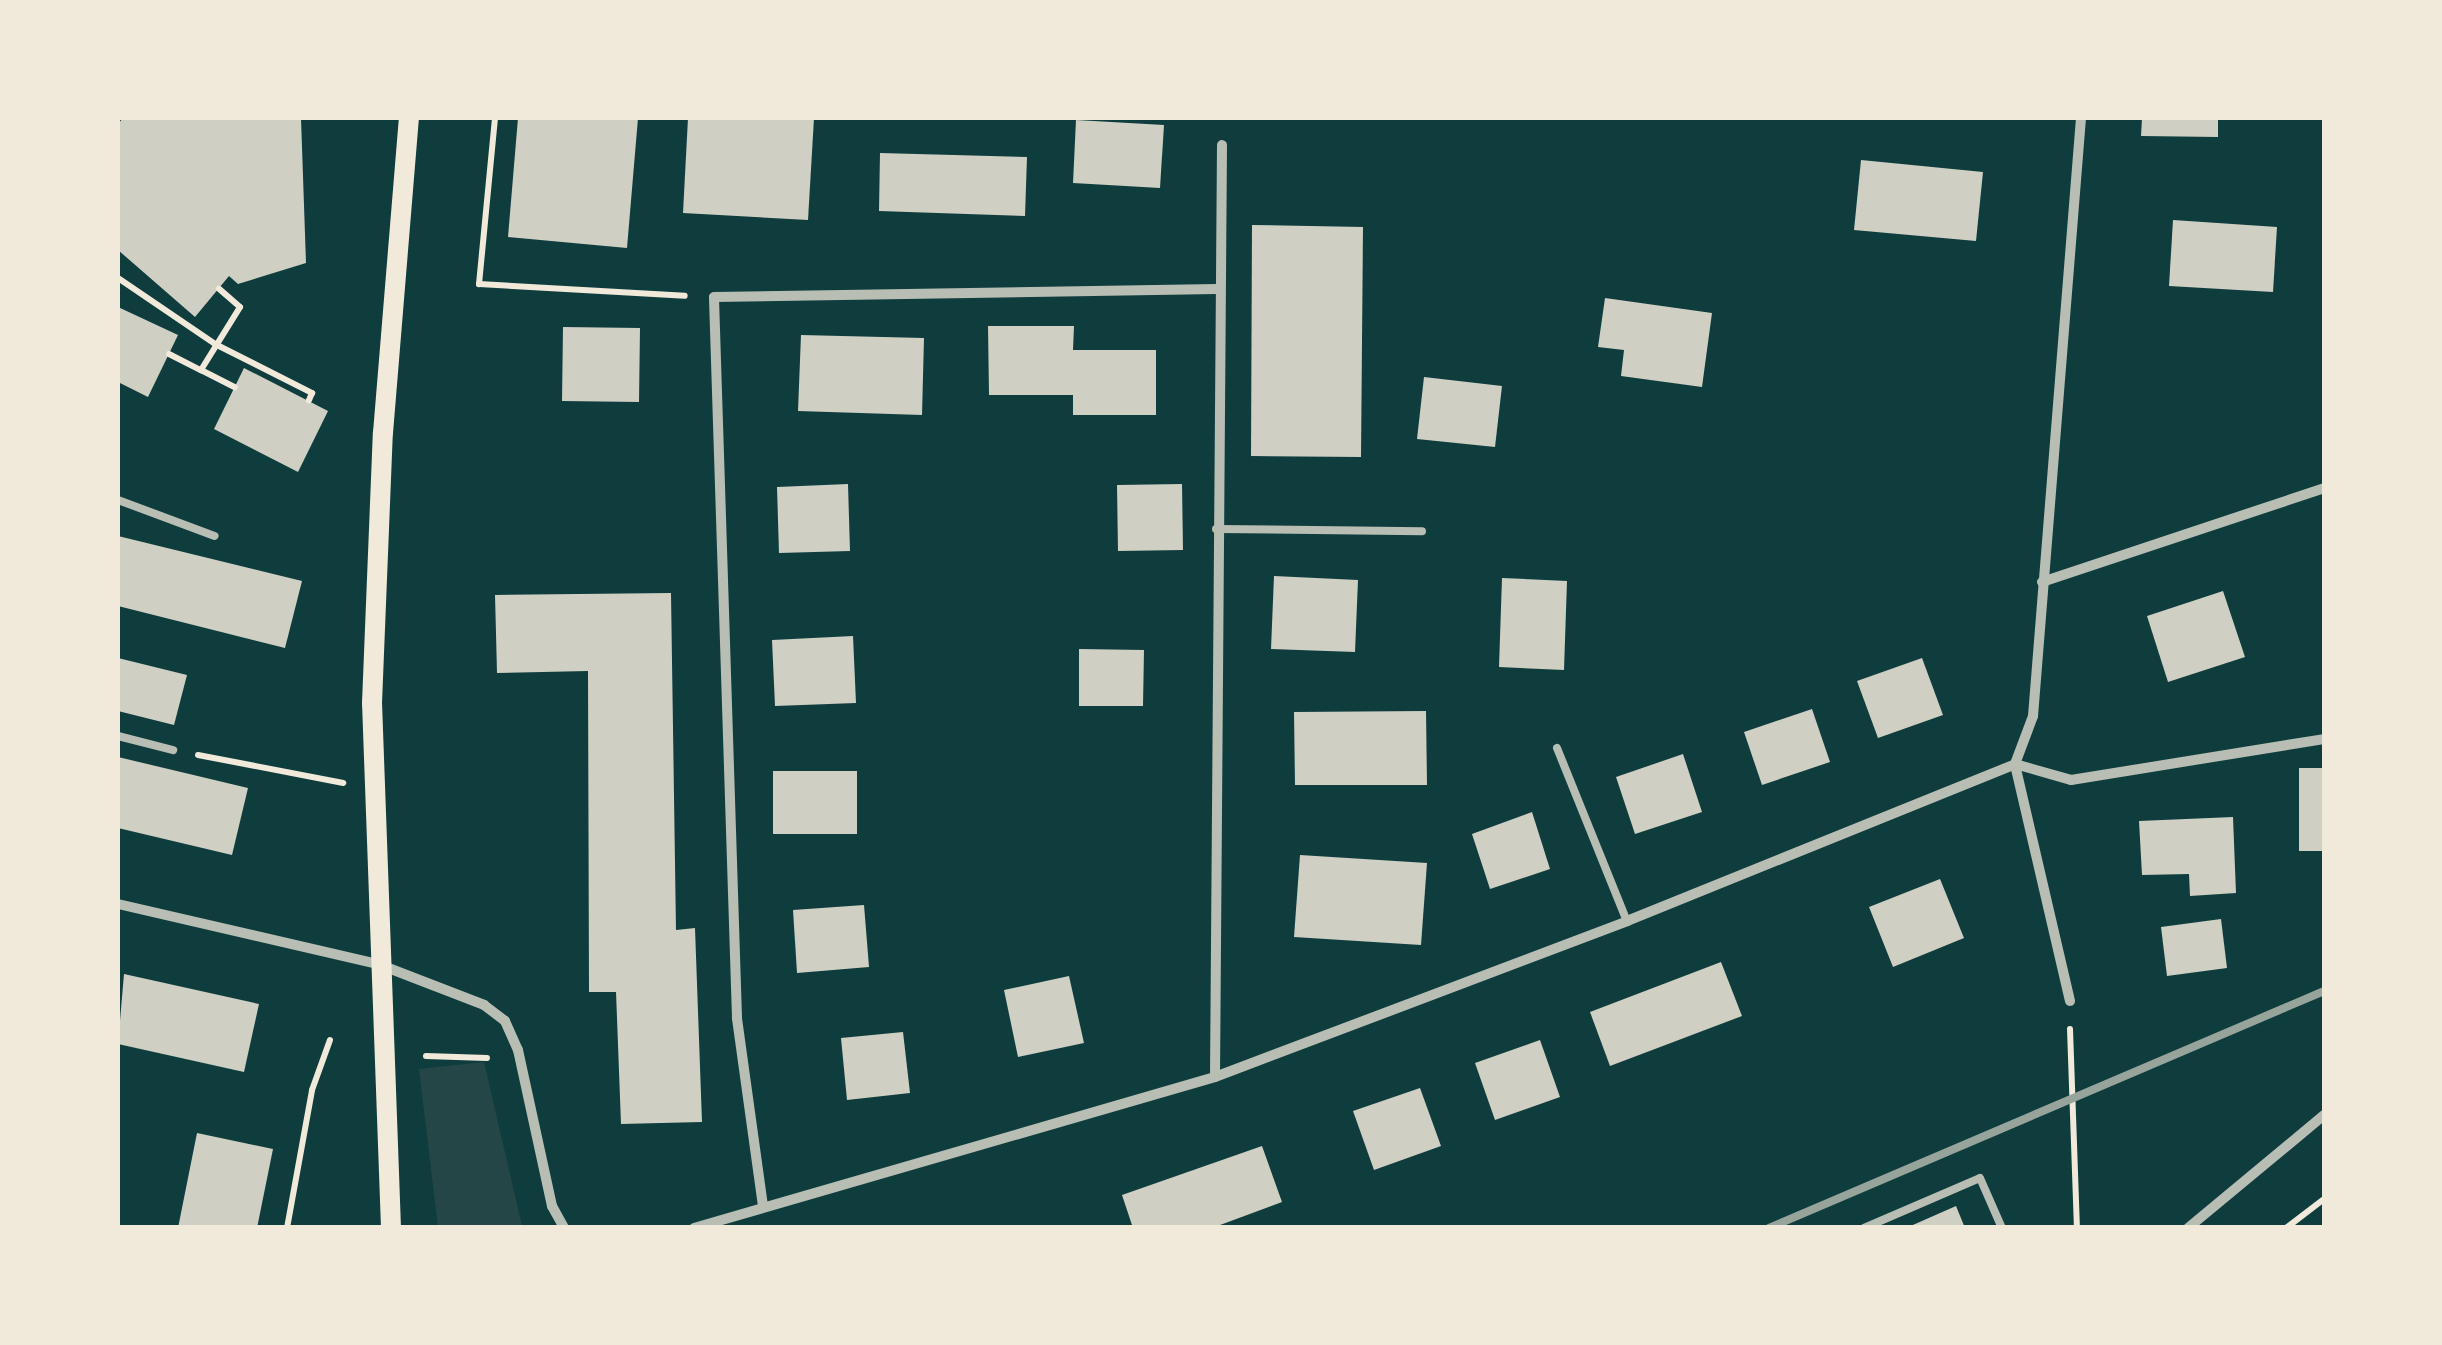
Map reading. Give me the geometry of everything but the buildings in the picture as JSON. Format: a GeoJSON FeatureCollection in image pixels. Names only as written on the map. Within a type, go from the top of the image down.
{"type":"FeatureCollection","features":[{"type":"Feature","properties":{"kind":"main road"},"geometry":{"type":"LineString","coordinates":[[391,1228],[372,789],[383,433],[408,118]]}},
{"type":"Feature","properties":{"kind":"street"},"geometry":{"type":"LineString","coordinates":[[2070,1001],[2015,764],[2034,716],[2081,118]]}},
{"type":"Feature","properties":{"kind":"street"},"geometry":{"type":"LineString","coordinates":[[1215,1077],[1217,289],[1222,145]]}},
{"type":"Feature","properties":{"kind":"street"},"geometry":{"type":"LineString","coordinates":[[763,1206],[738,1018],[714,297],[1217,289]]}},
{"type":"Feature","properties":{"kind":"street"},"geometry":{"type":"LineString","coordinates":[[2042,582],[2324,488]]}},
{"type":"Feature","properties":{"kind":"street"},"geometry":{"type":"LineString","coordinates":[[694,1228],[1215,1077],[1627,921],[2015,764],[2071,780],[2324,739]]}},
{"type":"Feature","properties":{"kind":"street"},"geometry":{"type":"LineString","coordinates":[[118,904],[378,964],[454,988],[504,1022],[518,1050],[552,1206],[564,1228]]}},
{"type":"Feature","properties":{"kind":"street"},"geometry":{"type":"LineString","coordinates":[[2188,1228],[2324,1115]]}},
{"type":"Feature","properties":{"kind":"lane"},"geometry":{"type":"LineString","coordinates":[[118,500],[214,536]]}},
{"type":"Feature","properties":{"kind":"lane"},"geometry":{"type":"LineString","coordinates":[[1216,529],[1422,531]]}},
{"type":"Feature","properties":{"kind":"lane"},"geometry":{"type":"LineString","coordinates":[[118,736],[172,750]]}},
{"type":"Feature","properties":{"kind":"lane"},"geometry":{"type":"LineString","coordinates":[[1557,748],[1627,921]]}},
{"type":"Feature","properties":{"kind":"lane"},"geometry":{"type":"LineString","coordinates":[[1864,1228],[1980,1178],[2002,1228]]}},
{"type":"Feature","properties":{"kind":"path"},"geometry":{"type":"LineString","coordinates":[[495,118],[479,284],[714,297]]}},
{"type":"Feature","properties":{"kind":"path"},"geometry":{"type":"LineString","coordinates":[[118,278],[214,344],[312,394],[309,400]]}},
{"type":"Feature","properties":{"kind":"path"},"geometry":{"type":"LineString","coordinates":[[202,370],[240,306],[219,289]]}},
{"type":"Feature","properties":{"kind":"path"},"geometry":{"type":"LineString","coordinates":[[169,354],[235,387]]}},
{"type":"Feature","properties":{"kind":"path"},"geometry":{"type":"LineString","coordinates":[[172,750],[372,789]]}},
{"type":"Feature","properties":{"kind":"path"},"geometry":{"type":"LineString","coordinates":[[2070,1001],[2077,1228]]}},
{"type":"Feature","properties":{"kind":"path"},"geometry":{"type":"LineString","coordinates":[[287,1228],[312,1090],[330,1040]]}},
{"type":"Feature","properties":{"kind":"path"},"geometry":{"type":"LineString","coordinates":[[426,1056],[487,1058]]}},
{"type":"Feature","properties":{"kind":"path"},"geometry":{"type":"LineString","coordinates":[[2286,1228],[2324,1199]]}},
{"type":"Feature","properties":{"kind":"shaded area"},"geometry":{"type":"Polygon","coordinates":[[[484,1062],[522,1226],[438,1227],[419,1069],[484,1062]]]}},
{"type":"Feature","properties":{"kind":"railway"},"geometry":{"type":"LineString","coordinates":[[1769,1228],[2324,991]]}}]}
